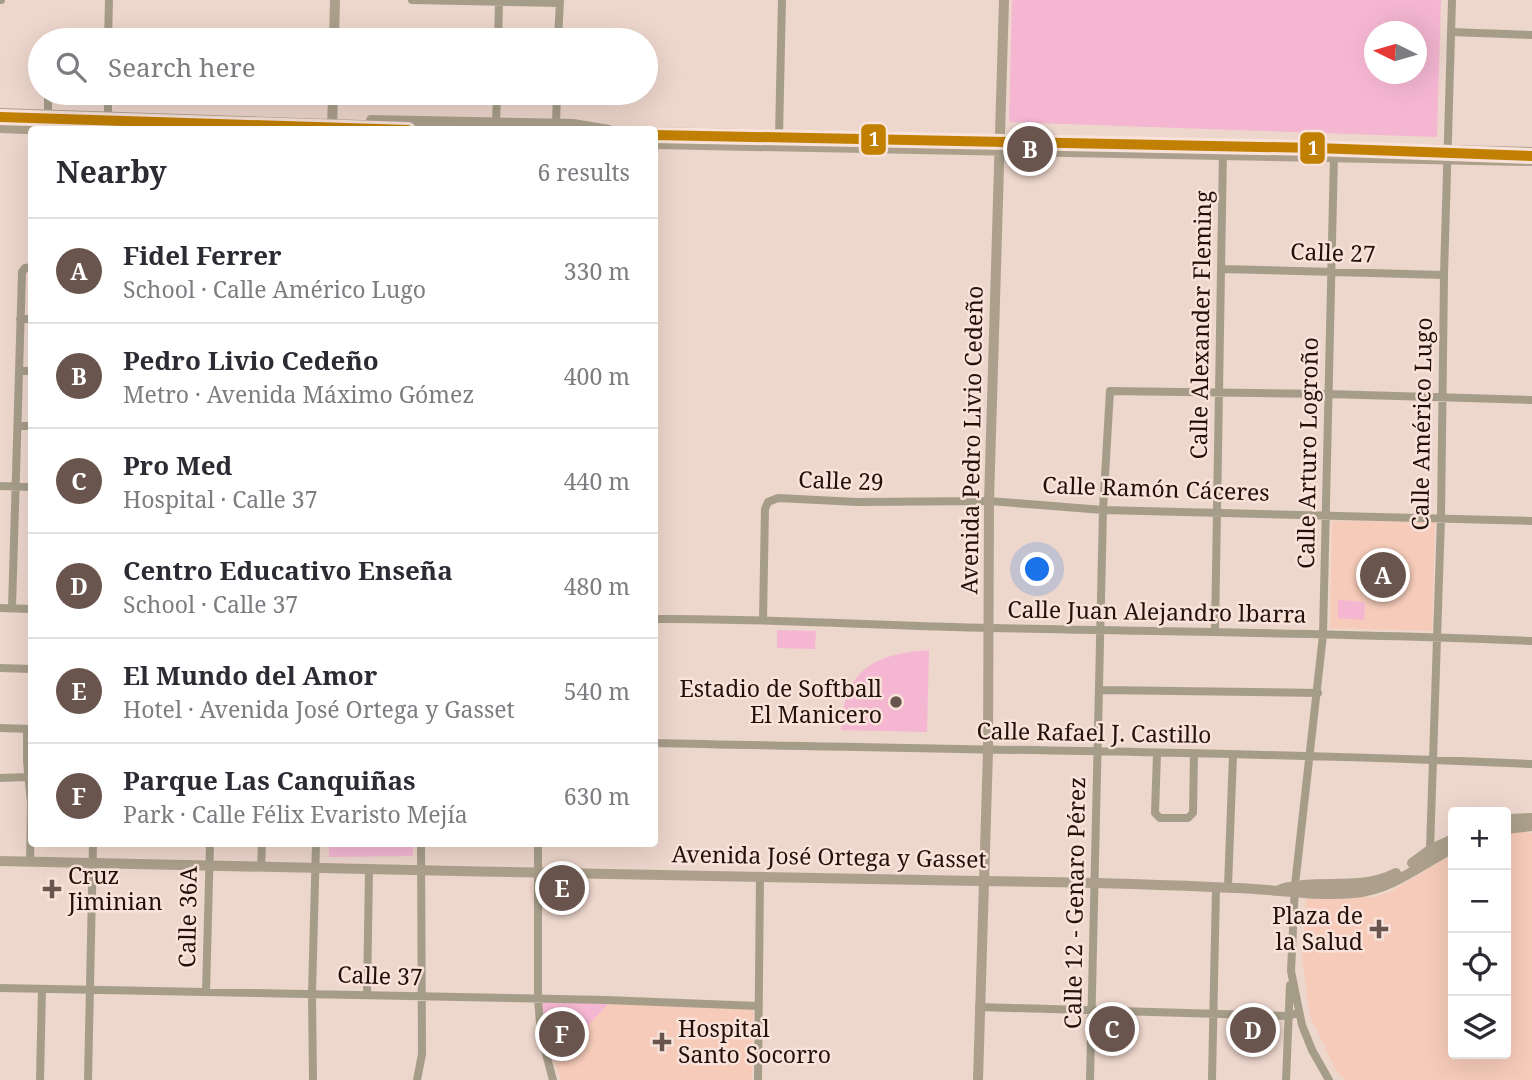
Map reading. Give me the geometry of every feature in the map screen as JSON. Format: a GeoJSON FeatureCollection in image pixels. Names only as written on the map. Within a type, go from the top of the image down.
{"type":"FeatureCollection","features":[{"type":"Feature","properties":{"kind":"main road"},"geometry":{"type":"LineString","coordinates":[[334,28],[335,0]]}},
{"type":"Feature","properties":{"kind":"main road","name":"Avenida Pedro Livio Cedeño"},"geometry":{"type":"LineString","coordinates":[[978,1080],[988,751],[989,501],[1004,0]]}},
{"type":"Feature","properties":{"kind":"main road"},"geometry":{"type":"LineString","coordinates":[[332,124],[333,105]]}},
{"type":"Feature","properties":{"kind":"main road"},"geometry":{"type":"LineString","coordinates":[[0,112],[332,124],[496,123],[585,126]]}},
{"type":"Feature","properties":{"kind":"main road"},"geometry":{"type":"LineString","coordinates":[[0,112],[396,126]]}},
{"type":"Feature","properties":{"kind":"main road"},"geometry":{"type":"LineString","coordinates":[[0,121],[121,126]]}},
{"type":"Feature","properties":{"kind":"main road"},"geometry":{"type":"LineString","coordinates":[[0,128],[28,129]]}},
{"type":"Feature","properties":{"kind":"main road"},"geometry":{"type":"LineString","coordinates":[[658,132],[1001,146]]}},
{"type":"Feature","properties":{"kind":"main road"},"geometry":{"type":"LineString","coordinates":[[658,144],[1334,152],[1448,155],[1532,161]]}},
{"type":"Feature","properties":{"kind":"main road"},"geometry":{"type":"LineString","coordinates":[[1448,155],[1532,152]]}},
{"type":"Feature","properties":{"kind":"main road"},"geometry":{"type":"LineString","coordinates":[[1511,819],[1532,818]]}},
{"type":"Feature","properties":{"kind":"main road"},"geometry":{"type":"LineString","coordinates":[[1511,828],[1532,826]]}},
{"type":"Feature","properties":{"kind":"main road","name":"Avenida José Ortega y Gasset"},"geometry":{"type":"LineString","coordinates":[[0,861],[1295,889],[1356,885],[1380,880],[1448,841]]}},
{"type":"Feature","properties":{"kind":"main road","name":"Avenida José Ortega y Gasset"},"geometry":{"type":"LineString","coordinates":[[1295,889],[1353,893],[1377,889],[1448,851]]}},
{"type":"Feature","properties":{"kind":"street"},"geometry":{"type":"LineString","coordinates":[[108,28],[109,0]]}},
{"type":"Feature","properties":{"kind":"street"},"geometry":{"type":"LineString","coordinates":[[412,0],[560,2],[559,28]]}},
{"type":"Feature","properties":{"kind":"street"},"geometry":{"type":"LineString","coordinates":[[779,135],[782,0]]}},
{"type":"Feature","properties":{"kind":"street","name":"Calle Américo Lugo"},"geometry":{"type":"LineString","coordinates":[[1431,849],[1452,0]]}},
{"type":"Feature","properties":{"kind":"street"},"geometry":{"type":"LineString","coordinates":[[498,28],[499,2]]}},
{"type":"Feature","properties":{"kind":"street"},"geometry":{"type":"LineString","coordinates":[[1451,32],[1532,35]]}},
{"type":"Feature","properties":{"kind":"street"},"geometry":{"type":"LineString","coordinates":[[48,105],[48,112]]}},
{"type":"Feature","properties":{"kind":"street"},"geometry":{"type":"LineString","coordinates":[[108,105],[108,126]]}},
{"type":"Feature","properties":{"kind":"street"},"geometry":{"type":"LineString","coordinates":[[496,123],[497,105]]}},
{"type":"Feature","properties":{"kind":"street"},"geometry":{"type":"LineString","coordinates":[[556,124],[557,105]]}},
{"type":"Feature","properties":{"kind":"street","name":"Calle Alexander Fleming"},"geometry":{"type":"LineString","coordinates":[[1214,632],[1224,150]]}},
{"type":"Feature","properties":{"kind":"street","name":"Calle Arturo Logroño"},"geometry":{"type":"LineString","coordinates":[[1291,971],[1295,889],[1323,635],[1334,152]]}},
{"type":"Feature","properties":{"kind":"street"},"geometry":{"type":"LineString","coordinates":[[12,608],[22,272],[28,267]]}},
{"type":"Feature","properties":{"kind":"street","name":"Calle 27"},"geometry":{"type":"LineString","coordinates":[[1221,269],[1444,275]]}},
{"type":"Feature","properties":{"kind":"street"},"geometry":{"type":"LineString","coordinates":[[20,319],[28,319]]}},
{"type":"Feature","properties":{"kind":"street"},"geometry":{"type":"LineString","coordinates":[[19,371],[28,371]]}},
{"type":"Feature","properties":{"kind":"street","name":"Calle 12 - Genaro Pérez"},"geometry":{"type":"LineString","coordinates":[[1090,1080],[1103,510],[1110,391],[1219,392]]}},
{"type":"Feature","properties":{"kind":"street"},"geometry":{"type":"LineString","coordinates":[[1219,392],[1532,400]]}},
{"type":"Feature","properties":{"kind":"street"},"geometry":{"type":"LineString","coordinates":[[18,426],[28,426]]}},
{"type":"Feature","properties":{"kind":"street"},"geometry":{"type":"LineString","coordinates":[[0,486],[28,487]]}},
{"type":"Feature","properties":{"kind":"street","name":"Calle 29"},"geometry":{"type":"LineString","coordinates":[[763,619],[765,509],[768,502],[778,498],[857,502],[989,501]]}},
{"type":"Feature","properties":{"kind":"street","name":"Calle Ramón Cáceres"},"geometry":{"type":"LineString","coordinates":[[989,501],[1103,510],[1532,521]]}},
{"type":"Feature","properties":{"kind":"street"},"geometry":{"type":"LineString","coordinates":[[0,608],[28,609]]}},
{"type":"Feature","properties":{"kind":"street","name":"Calle Juan Alejandro lbarra"},"geometry":{"type":"LineString","coordinates":[[658,619],[763,619],[990,628],[1532,641]]}},
{"type":"Feature","properties":{"kind":"street"},"geometry":{"type":"LineString","coordinates":[[0,668],[28,669]]}},
{"type":"Feature","properties":{"kind":"street"},"geometry":{"type":"LineString","coordinates":[[1100,690],[1318,692]]}},
{"type":"Feature","properties":{"kind":"street"},"geometry":{"type":"LineString","coordinates":[[0,728],[28,729]]}},
{"type":"Feature","properties":{"kind":"street","name":"Calle Rafael J. Castillo"},"geometry":{"type":"LineString","coordinates":[[658,743],[988,751],[1098,750],[1532,764]]}},
{"type":"Feature","properties":{"kind":"street"},"geometry":{"type":"LineString","coordinates":[[1157,754],[1155,813],[1160,818],[1188,818],[1193,813],[1194,754]]}},
{"type":"Feature","properties":{"kind":"street"},"geometry":{"type":"LineString","coordinates":[[1228,887],[1233,755]]}},
{"type":"Feature","properties":{"kind":"street"},"geometry":{"type":"LineString","coordinates":[[0,778],[28,777]]}},
{"type":"Feature","properties":{"kind":"street"},"geometry":{"type":"LineString","coordinates":[[30,847],[30,862]]}},
{"type":"Feature","properties":{"kind":"street"},"geometry":{"type":"LineString","coordinates":[[88,1080],[93,847]]}},
{"type":"Feature","properties":{"kind":"street","name":"Calle 36A"},"geometry":{"type":"LineString","coordinates":[[206,991],[209,847]]}},
{"type":"Feature","properties":{"kind":"street"},"geometry":{"type":"LineString","coordinates":[[261,867],[262,847]]}},
{"type":"Feature","properties":{"kind":"street"},"geometry":{"type":"LineString","coordinates":[[313,1080],[312,993],[316,847]]}},
{"type":"Feature","properties":{"kind":"street"},"geometry":{"type":"LineString","coordinates":[[417,1080],[422,1054],[421,847]]}},
{"type":"Feature","properties":{"kind":"street"},"geometry":{"type":"LineString","coordinates":[[538,847],[538,999],[541,1035],[553,1080]]}},
{"type":"Feature","properties":{"kind":"street"},"geometry":{"type":"LineString","coordinates":[[1420,866],[1431,849]]}},
{"type":"Feature","properties":{"kind":"street"},"geometry":{"type":"LineString","coordinates":[[367,995],[369,870]]}},
{"type":"Feature","properties":{"kind":"street"},"geometry":{"type":"LineString","coordinates":[[758,1080],[761,877]]}},
{"type":"Feature","properties":{"kind":"street"},"geometry":{"type":"LineString","coordinates":[[1212,1080],[1216,888]]}},
{"type":"Feature","properties":{"kind":"street"},"geometry":{"type":"LineString","coordinates":[[1291,971],[1298,1013],[1312,1050],[1329,1080]]}},
{"type":"Feature","properties":{"kind":"street"},"geometry":{"type":"LineString","coordinates":[[1286,1080],[1291,971]]}},
{"type":"Feature","properties":{"kind":"street","name":"Calle 37"},"geometry":{"type":"LineString","coordinates":[[0,988],[312,993],[758,1006]]}},
{"type":"Feature","properties":{"kind":"street"},"geometry":{"type":"LineString","coordinates":[[40,1080],[42,989]]}},
{"type":"Feature","properties":{"kind":"street"},"geometry":{"type":"LineString","coordinates":[[979,1007],[1288,1016],[1298,1013]]}},
{"type":"Feature","properties":{"kind":"shaded area"},"geometry":{"type":"Polygon","coordinates":[[[1012,0],[1441,0],[1437,137],[1009,122],[1012,0]]]}},
{"type":"Feature","properties":{"kind":"shaded area"},"geometry":{"type":"Polygon","coordinates":[[[1332,521],[1435,522],[1432,631],[1330,628],[1332,521]]]}},
{"type":"Feature","properties":{"kind":"shaded area"},"geometry":{"type":"Polygon","coordinates":[[[1338,600],[1365,602],[1364,620],[1338,618],[1338,600]]]}},
{"type":"Feature","properties":{"kind":"shaded area"},"geometry":{"type":"Polygon","coordinates":[[[777,630],[816,631],[815,649],[777,648],[777,630]]]}},
{"type":"Feature","properties":{"kind":"shaded area"},"geometry":{"type":"Polygon","coordinates":[[[929,650],[927,732],[841,730],[848,693],[865,669],[892,656],[929,650]]]}},
{"type":"Feature","properties":{"kind":"shaded area","name":"Plaza de la Salud"},"geometry":{"type":"Polygon","coordinates":[[[1511,833],[1532,833],[1532,1080],[1345,1080],[1337,1072],[1310,1016],[1302,958],[1306,900],[1314,896],[1374,897],[1390,892],[1448,857],[1448,1059],[1511,1059],[1511,833]]]}},
{"type":"Feature","properties":{"kind":"shaded area"},"geometry":{"type":"Polygon","coordinates":[[[329,847],[413,847],[413,856],[329,857],[329,847]]]}},
{"type":"Feature","properties":{"kind":"shaded area"},"geometry":{"type":"Polygon","coordinates":[[[542,999],[610,1002],[554,1061],[547,1045],[542,999]]]}},
{"type":"Feature","properties":{"kind":"shaded area","name":"Hospital Santo Socorro"},"geometry":{"type":"Polygon","coordinates":[[[610,1002],[754,1006],[752,1080],[561,1080],[554,1061],[610,1002]]]}},
{"type":"Feature","properties":{"kind":"transit line","name":"1"},"geometry":{"type":"LineString","coordinates":[[0,117],[282,126]]}},
{"type":"Feature","properties":{"kind":"transit line","name":"1"},"geometry":{"type":"LineString","coordinates":[[658,135],[1316,148],[1532,156]]}},
{"type":"Feature","properties":{"kind":"place","name":"Pedro Livio Cedeño"},"geometry":{"type":"Point","coordinates":[1030,149]}},
{"type":"Feature","properties":{"kind":"place","name":"Fidel Ferrer"},"geometry":{"type":"Point","coordinates":[1383,575]}},
{"type":"Feature","properties":{"kind":"place","name":"Estadio de Softball El Manicero"},"geometry":{"type":"Point","coordinates":[896,702]}},
{"type":"Feature","properties":{"kind":"place","name":"El Mundo del Amor"},"geometry":{"type":"Point","coordinates":[562,888]}},
{"type":"Feature","properties":{"kind":"place","name":"Cruz Jiminian"},"geometry":{"type":"Point","coordinates":[52,889]}},
{"type":"Feature","properties":{"kind":"place","name":"Plaza de la Salud"},"geometry":{"type":"Point","coordinates":[1379,929]}},
{"type":"Feature","properties":{"kind":"place","name":"Pro Med"},"geometry":{"type":"Point","coordinates":[1112,1029]}},
{"type":"Feature","properties":{"kind":"place","name":"Centro Educativo Enseña"},"geometry":{"type":"Point","coordinates":[1253,1030]}},
{"type":"Feature","properties":{"kind":"place","name":"Parque Las Canquiñas"},"geometry":{"type":"Point","coordinates":[562,1034]}},
{"type":"Feature","properties":{"kind":"place","name":"Hospital Santo Socorro"},"geometry":{"type":"Point","coordinates":[662,1042]}}]}
